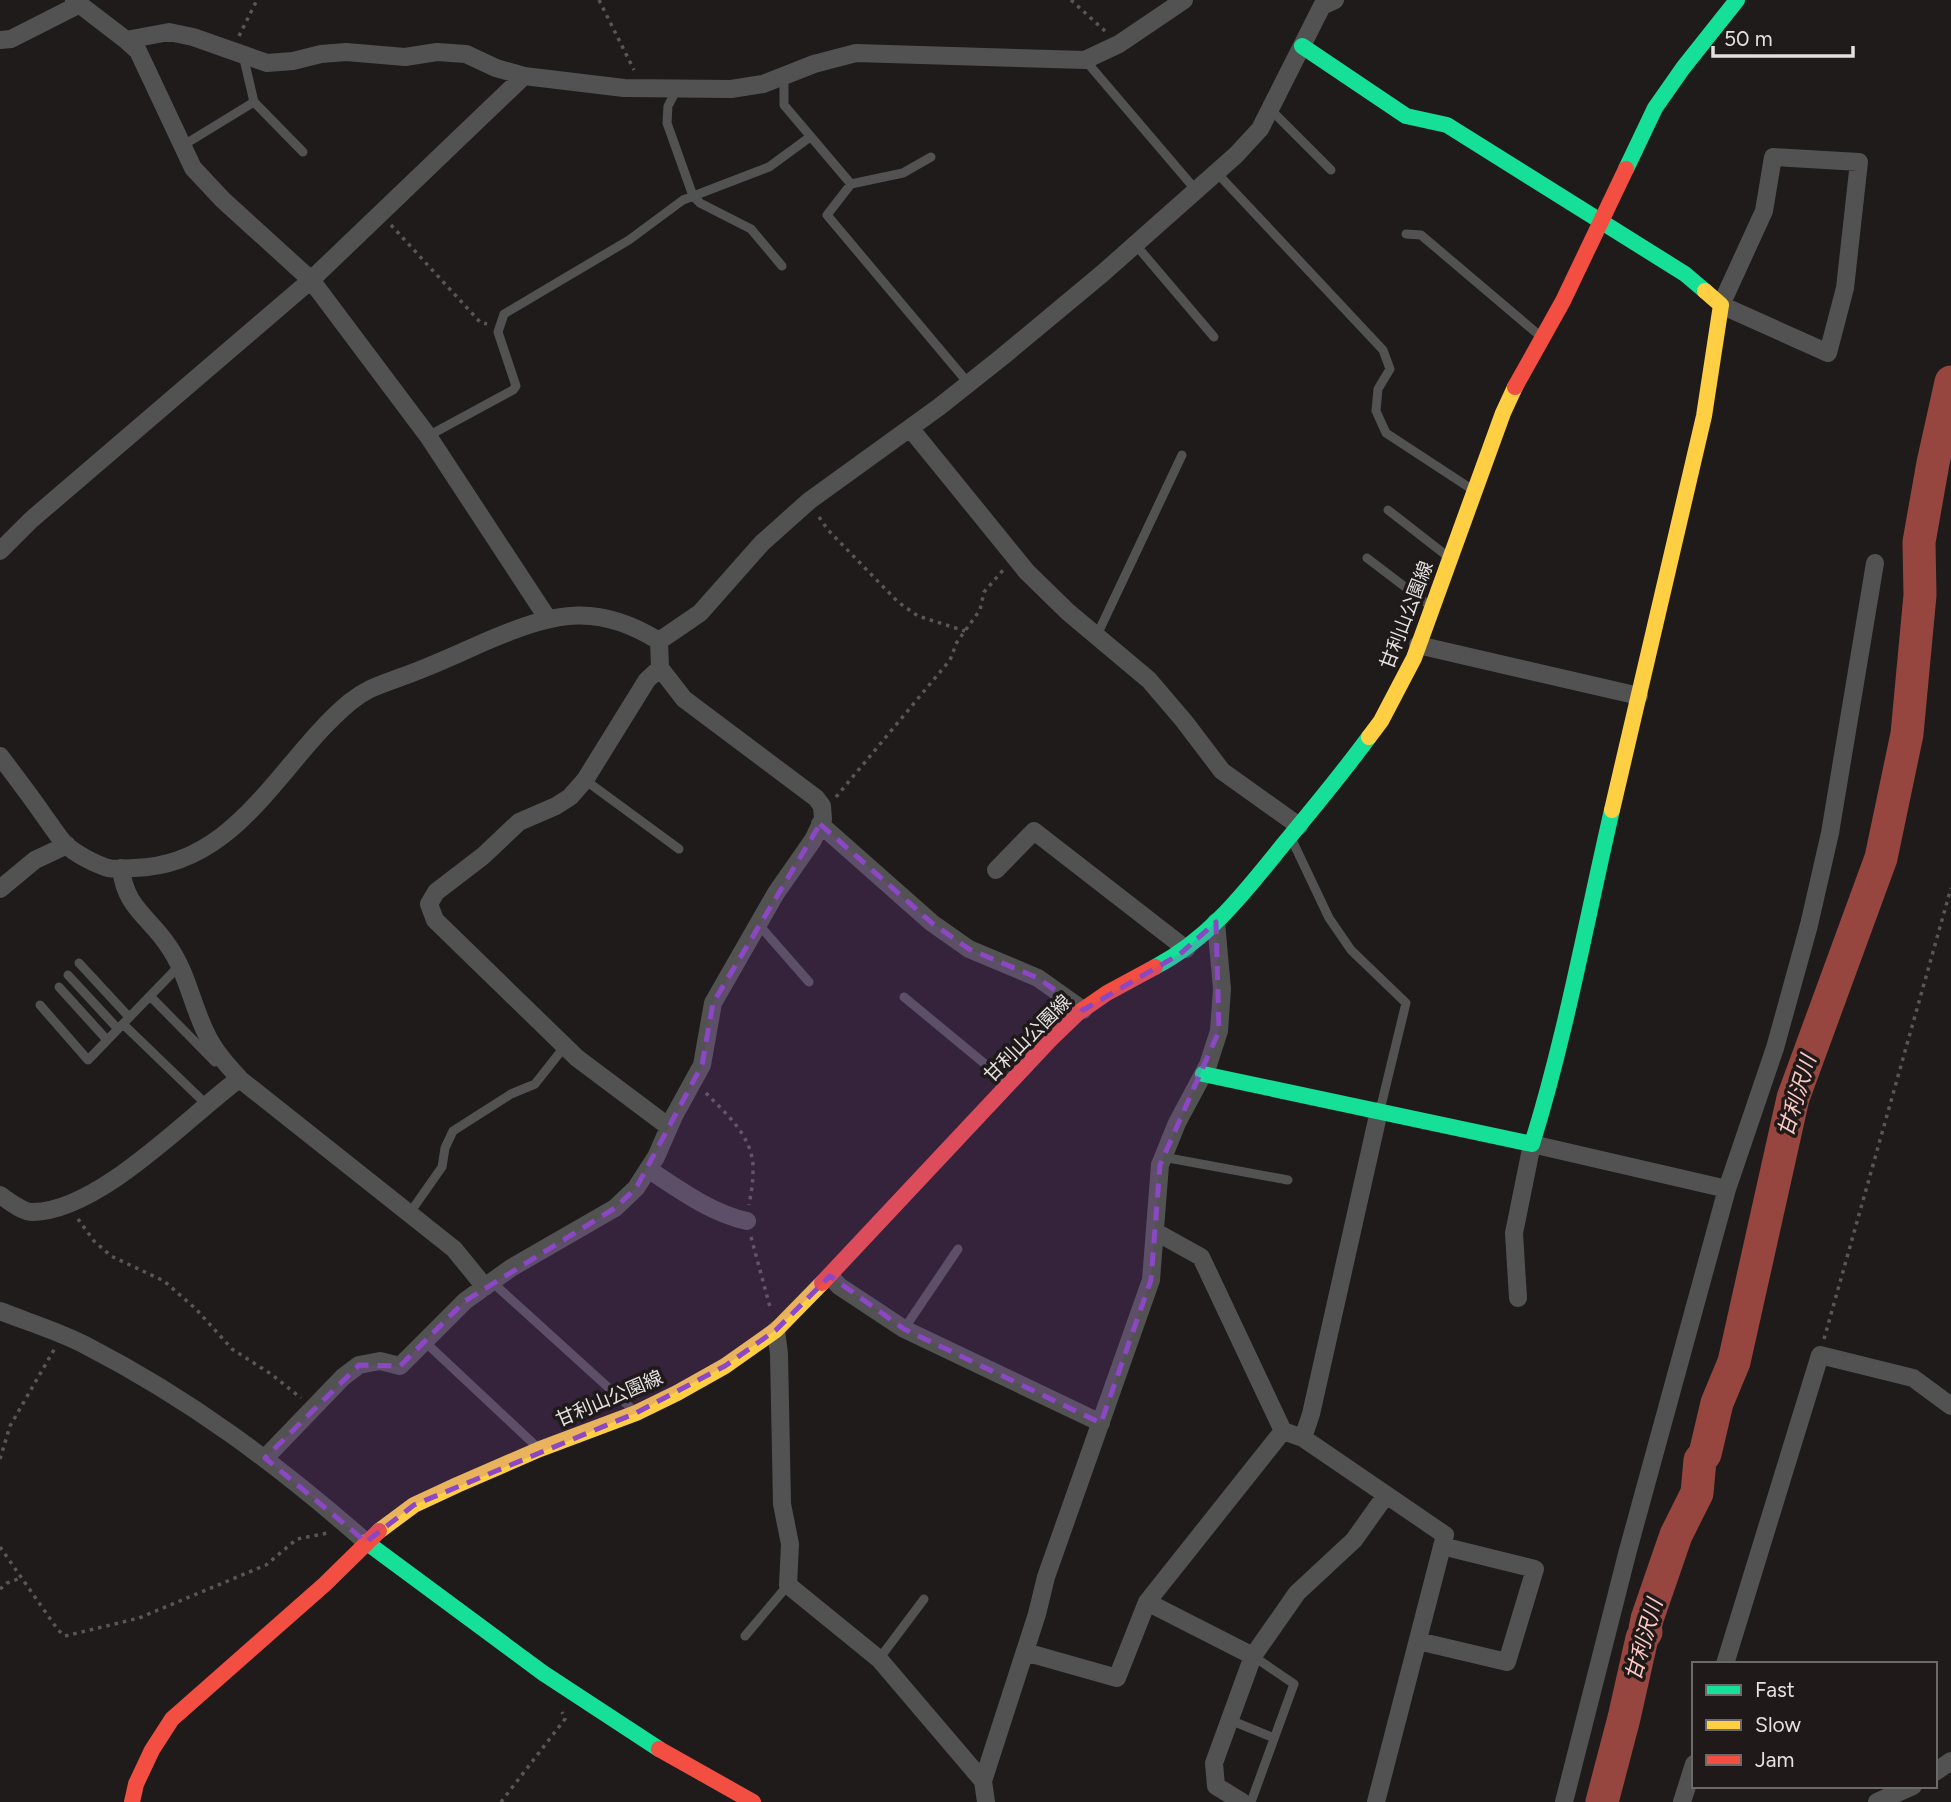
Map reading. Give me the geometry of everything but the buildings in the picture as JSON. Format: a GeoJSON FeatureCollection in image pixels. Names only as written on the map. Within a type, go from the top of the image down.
{"type":"FeatureCollection","features":[{"type":"Feature","properties":{"kind":"main road","name":"甘利山公園線"},"geometry":{"type":"LineString","coordinates":[[132,1802],[136,1784],[152,1750],[172,1719],[325,1584],[390,1521],[414,1505],[540,1449],[636,1413],[725,1366],[776,1330],[830,1276],[1050,1040],[1083,1010],[1107,993],[1186,950],[1232,907],[1341,775],[1381,721],[1409,668],[1503,413],[1521,373],[1563,301],[1655,108],[1737,0]]}},
{"type":"Feature","properties":{"kind":"main road"},"geometry":{"type":"LineString","coordinates":[[1203,1074],[1425,1118],[1532,1144],[1567,1014],[1704,416],[1721,305],[1685,274],[1447,125],[1406,116],[1302,46]]}},
{"type":"Feature","properties":{"kind":"main road"},"geometry":{"type":"LineString","coordinates":[[366,1542],[543,1673],[636,1735],[753,1802]]}},
{"type":"Feature","properties":{"kind":"street"},"geometry":{"type":"LineString","coordinates":[[126,40],[169,32],[193,37],[267,63],[346,52],[405,57],[447,52],[466,54],[496,68],[524,76],[638,88],[732,89],[763,84],[814,64],[856,53],[1085,60],[1119,44],[1184,0]]}},
{"type":"Feature","properties":{"kind":"street"},"geometry":{"type":"LineString","coordinates":[[659,640],[700,613],[762,543],[809,501],[969,384],[1236,155],[1260,129],[1325,2]]}},
{"type":"Feature","properties":{"kind":"street"},"geometry":{"type":"LineString","coordinates":[[0,40],[11,39],[76,3],[138,51],[193,168],[223,200],[312,280],[428,436],[548,619]]}},
{"type":"Feature","properties":{"kind":"street"},"geometry":{"type":"LineString","coordinates":[[0,551],[32,520],[312,280],[524,76]]}},
{"type":"Feature","properties":{"kind":"street"},"geometry":{"type":"LineString","coordinates":[[1773,157],[1859,162],[1845,288],[1828,353],[1721,305],[1764,211],[1773,157]]}},
{"type":"Feature","properties":{"kind":"street"},"geometry":{"type":"LineString","coordinates":[[910,428],[1014,556],[1068,612],[1149,680],[1184,720],[1222,771],[1295,831]]}},
{"type":"Feature","properties":{"kind":"street"},"geometry":{"type":"LineString","coordinates":[[1563,1802],[1627,1554],[1727,1189],[1778,1039],[1809,925],[1830,833],[1875,563]]}},
{"type":"Feature","properties":{"kind":"street"},"geometry":{"type":"LineString","coordinates":[[0,756],[67,845],[110,869],[169,864],[199,852],[232,830],[262,800],[326,724],[351,701],[376,685],[400,678],[533,622],[564,615],[596,615],[639,628],[659,640]]}},
{"type":"Feature","properties":{"kind":"street"},"geometry":{"type":"LineString","coordinates":[[659,640],[660,668],[684,699],[816,798],[821,815],[932,923],[969,949],[1038,978],[1083,1010]]}},
{"type":"Feature","properties":{"kind":"street"},"geometry":{"type":"LineString","coordinates":[[1418,645],[1639,695]]}},
{"type":"Feature","properties":{"kind":"street"},"geometry":{"type":"LineString","coordinates":[[660,668],[647,680],[585,780],[563,802],[519,822],[483,856],[436,892],[429,904],[435,920],[577,1058],[669,1127]]}},
{"type":"Feature","properties":{"kind":"street"},"geometry":{"type":"LineString","coordinates":[[265,1458],[343,1377],[359,1365],[380,1361],[400,1366],[465,1301],[615,1208],[636,1188],[702,1065],[713,1003],[776,893],[813,840],[821,815]]}},
{"type":"Feature","properties":{"kind":"street"},"geometry":{"type":"LineString","coordinates":[[996,870],[1034,831],[1186,950]]}},
{"type":"Feature","properties":{"kind":"street"},"geometry":{"type":"LineString","coordinates":[[0,889],[35,860],[67,845]]}},
{"type":"Feature","properties":{"kind":"street"},"geometry":{"type":"LineString","coordinates":[[121,868],[123,887],[128,898],[167,943],[180,965],[208,1037],[238,1081],[454,1249],[489,1284]]}},
{"type":"Feature","properties":{"kind":"street"},"geometry":{"type":"LineString","coordinates":[[986,1802],[983,1781],[1046,1577],[1151,1280],[1160,1165],[1177,1123],[1203,1074],[1219,1031],[1222,989],[1216,922]]}},
{"type":"Feature","properties":{"kind":"street"},"geometry":{"type":"LineString","coordinates":[[0,1195],[30,1212],[58,1208],[100,1190],[238,1081]]}},
{"type":"Feature","properties":{"kind":"street"},"geometry":{"type":"LineString","coordinates":[[1303,1438],[1311,1415],[1380,1111]]}},
{"type":"Feature","properties":{"kind":"street"},"geometry":{"type":"LineString","coordinates":[[1518,1298],[1514,1233],[1532,1144],[1727,1189]]}},
{"type":"Feature","properties":{"kind":"street"},"geometry":{"type":"LineString","coordinates":[[648,1169],[678,1189],[730,1217],[747,1221]]}},
{"type":"Feature","properties":{"kind":"street"},"geometry":{"type":"LineString","coordinates":[[1156,1232],[1201,1257],[1283,1431],[1303,1438],[1445,1535],[1376,1802]]}},
{"type":"Feature","properties":{"kind":"street"},"geometry":{"type":"LineString","coordinates":[[830,1276],[839,1286],[904,1329],[1101,1423]]}},
{"type":"Feature","properties":{"kind":"street"},"geometry":{"type":"LineString","coordinates":[[0,1311],[82,1344],[179,1397],[265,1458],[366,1542]]}},
{"type":"Feature","properties":{"kind":"street"},"geometry":{"type":"LineString","coordinates":[[776,1330],[779,1354],[782,1504],[790,1544],[788,1585],[879,1660],[983,1781]]}},
{"type":"Feature","properties":{"kind":"street"},"geometry":{"type":"LineString","coordinates":[[1726,1662],[1820,1355],[1913,1378],[1951,1406]]}},
{"type":"Feature","properties":{"kind":"street"},"geometry":{"type":"LineString","coordinates":[[1025,1652],[1117,1678],[1147,1602],[1283,1431]]}},
{"type":"Feature","properties":{"kind":"street"},"geometry":{"type":"LineString","coordinates":[[1242,1802],[1216,1786],[1214,1763],[1253,1656],[1297,1593],[1354,1540],[1386,1494]]}},
{"type":"Feature","properties":{"kind":"street"},"geometry":{"type":"LineString","coordinates":[[1418,1641],[1507,1662],[1535,1569],[1442,1546]]}},
{"type":"Feature","properties":{"kind":"street"},"geometry":{"type":"LineString","coordinates":[[1147,1602],[1253,1656]]}},
{"type":"Feature","properties":{"kind":"street"},"geometry":{"type":"LineString","coordinates":[[1682,1802],[1692,1770]]}},
{"type":"Feature","properties":{"kind":"street"},"geometry":{"type":"LineString","coordinates":[[1877,1802],[1908,1788]]}},
{"type":"Feature","properties":{"kind":"lane"},"geometry":{"type":"LineString","coordinates":[[237,53],[254,102],[303,152]]}},
{"type":"Feature","properties":{"kind":"lane"},"geometry":{"type":"LineString","coordinates":[[1085,60],[1195,189]]}},
{"type":"Feature","properties":{"kind":"lane"},"geometry":{"type":"LineString","coordinates":[[784,76],[784,105],[851,184]]}},
{"type":"Feature","properties":{"kind":"lane"},"geometry":{"type":"LineString","coordinates":[[677,89],[668,106],[667,122],[693,196],[700,204],[751,229],[782,266]]}},
{"type":"Feature","properties":{"kind":"lane"},"geometry":{"type":"LineString","coordinates":[[182,146],[254,102]]}},
{"type":"Feature","properties":{"kind":"lane"},"geometry":{"type":"LineString","coordinates":[[1271,110],[1331,170]]}},
{"type":"Feature","properties":{"kind":"lane"},"geometry":{"type":"LineString","coordinates":[[428,436],[516,386],[499,332],[504,314],[629,240],[683,200],[769,167],[810,137]]}},
{"type":"Feature","properties":{"kind":"lane"},"geometry":{"type":"LineString","coordinates":[[931,157],[903,173],[851,184],[827,215],[969,384]]}},
{"type":"Feature","properties":{"kind":"lane"},"geometry":{"type":"LineString","coordinates":[[1216,172],[1383,350],[1390,369],[1378,389],[1376,411],[1386,433],[1476,492]]}},
{"type":"Feature","properties":{"kind":"lane"},"geometry":{"type":"LineString","coordinates":[[1406,234],[1421,235],[1542,338]]}},
{"type":"Feature","properties":{"kind":"lane"},"geometry":{"type":"LineString","coordinates":[[1135,244],[1214,337]]}},
{"type":"Feature","properties":{"kind":"lane"},"geometry":{"type":"LineString","coordinates":[[1097,635],[1182,455]]}},
{"type":"Feature","properties":{"kind":"lane"},"geometry":{"type":"LineString","coordinates":[[1388,510],[1450,558]]}},
{"type":"Feature","properties":{"kind":"lane"},"geometry":{"type":"LineString","coordinates":[[1367,558],[1432,607]]}},
{"type":"Feature","properties":{"kind":"lane"},"geometry":{"type":"LineString","coordinates":[[585,780],[679,849]]}},
{"type":"Feature","properties":{"kind":"lane"},"geometry":{"type":"LineString","coordinates":[[1295,831],[1328,918],[1351,950],[1406,1003],[1380,1111]]}},
{"type":"Feature","properties":{"kind":"lane"},"geometry":{"type":"LineString","coordinates":[[759,925],[809,982]]}},
{"type":"Feature","properties":{"kind":"lane"},"geometry":{"type":"LineString","coordinates":[[79,963],[124,1023]]}},
{"type":"Feature","properties":{"kind":"lane"},"geometry":{"type":"LineString","coordinates":[[40,1005],[88,1059],[180,965]]}},
{"type":"Feature","properties":{"kind":"lane"},"geometry":{"type":"LineString","coordinates":[[68,975],[124,1023],[206,1104]]}},
{"type":"Feature","properties":{"kind":"lane"},"geometry":{"type":"LineString","coordinates":[[59,987],[107,1040]]}},
{"type":"Feature","properties":{"kind":"lane"},"geometry":{"type":"LineString","coordinates":[[150,996],[238,1081]]}},
{"type":"Feature","properties":{"kind":"lane"},"geometry":{"type":"LineString","coordinates":[[904,997],[1010,1085]]}},
{"type":"Feature","properties":{"kind":"lane"},"geometry":{"type":"LineString","coordinates":[[409,1214],[442,1167],[445,1148],[453,1131],[511,1094],[536,1084],[565,1046]]}},
{"type":"Feature","properties":{"kind":"lane"},"geometry":{"type":"LineString","coordinates":[[1163,1157],[1288,1180]]}},
{"type":"Feature","properties":{"kind":"lane"},"geometry":{"type":"LineString","coordinates":[[904,1329],[958,1249]]}},
{"type":"Feature","properties":{"kind":"lane"},"geometry":{"type":"LineString","coordinates":[[489,1284],[636,1413]]}},
{"type":"Feature","properties":{"kind":"lane"},"geometry":{"type":"LineString","coordinates":[[425,1342],[540,1449]]}},
{"type":"Feature","properties":{"kind":"lane"},"geometry":{"type":"LineString","coordinates":[[745,1636],[788,1585]]}},
{"type":"Feature","properties":{"kind":"lane"},"geometry":{"type":"LineString","coordinates":[[879,1660],[924,1599]]}},
{"type":"Feature","properties":{"kind":"lane"},"geometry":{"type":"LineString","coordinates":[[1251,1802],[1294,1684],[1253,1656]]}},
{"type":"Feature","properties":{"kind":"lane"},"geometry":{"type":"LineString","coordinates":[[1230,1720],[1274,1738]]}},
{"type":"Feature","properties":{"kind":"path"},"geometry":{"type":"LineString","coordinates":[[237,53],[257,0]]}},
{"type":"Feature","properties":{"kind":"path"},"geometry":{"type":"LineString","coordinates":[[599,0],[633,67],[638,88]]}},
{"type":"Feature","properties":{"kind":"path"},"geometry":{"type":"LineString","coordinates":[[1071,0],[1119,44]]}},
{"type":"Feature","properties":{"kind":"path"},"geometry":{"type":"LineString","coordinates":[[381,214],[480,322],[499,327]]}},
{"type":"Feature","properties":{"kind":"path"},"geometry":{"type":"LineString","coordinates":[[809,501],[828,530],[898,602],[918,616],[965,631]]}},
{"type":"Feature","properties":{"kind":"path"},"geometry":{"type":"LineString","coordinates":[[821,815],[950,660],[957,642],[980,610],[984,592],[1014,556]]}},
{"type":"Feature","properties":{"kind":"path"},"geometry":{"type":"LineString","coordinates":[[1820,1355],[1951,888]]}},
{"type":"Feature","properties":{"kind":"path"},"geometry":{"type":"LineString","coordinates":[[694,1082],[741,1130],[750,1152],[754,1169],[747,1221],[776,1330]]}},
{"type":"Feature","properties":{"kind":"path"},"geometry":{"type":"LineString","coordinates":[[70,1203],[93,1241],[111,1256],[164,1281],[196,1309],[232,1349],[271,1374],[313,1409]]}},
{"type":"Feature","properties":{"kind":"path"},"geometry":{"type":"LineString","coordinates":[[0,1459],[10,1426],[62,1336]]}},
{"type":"Feature","properties":{"kind":"path"},"geometry":{"type":"LineString","coordinates":[[0,1547],[58,1630],[65,1636],[139,1618],[266,1565],[298,1539],[350,1528]]}},
{"type":"Feature","properties":{"kind":"path"},"geometry":{"type":"LineString","coordinates":[[0,1589],[6,1583],[21,1578]]}},
{"type":"Feature","properties":{"kind":"path"},"geometry":{"type":"LineString","coordinates":[[501,1802],[565,1719],[560,1708]]}},
{"type":"Feature","properties":{"kind":"highlighted area"},"geometry":{"type":"Polygon","coordinates":[[[820,824],[932,923],[969,949],[1038,978],[1083,1010],[1180,954],[1216,922],[1219,1031],[1160,1165],[1151,1280],[1101,1423],[904,1329],[830,1276],[776,1330],[725,1366],[636,1413],[414,1505],[366,1542],[265,1458],[359,1365],[400,1366],[465,1301],[615,1208],[636,1188],[702,1065],[713,1003],[820,824]]]}},
{"type":"Feature","properties":{"kind":"waterway","name":"甘利沢川"},"geometry":{"type":"LineString","coordinates":[[1602,1802],[1642,1638],[1646,1632],[1647,1619],[1676,1535],[1697,1493],[1700,1460],[1705,1454],[1717,1403],[1734,1362],[1793,1098],[1881,858],[1907,734],[1920,595],[1919,542],[1951,382]]}},
{"type":"Feature","properties":{"kind":"traffic: fast"},"geometry":{"type":"LineString","coordinates":[[1626,169],[1655,108],[1737,0]]}},
{"type":"Feature","properties":{"kind":"traffic: fast"},"geometry":{"type":"LineString","coordinates":[[1302,46],[1406,116],[1447,125],[1685,274],[1705,291]]}},
{"type":"Feature","properties":{"kind":"traffic: fast"},"geometry":{"type":"LineString","coordinates":[[1155,967],[1192,943],[1224,914],[1254,881],[1369,737]]}},
{"type":"Feature","properties":{"kind":"traffic: fast"},"geometry":{"type":"LineString","coordinates":[[1203,1074],[1532,1144],[1565,1020],[1612,810]]}},
{"type":"Feature","properties":{"kind":"traffic: fast"},"geometry":{"type":"LineString","coordinates":[[366,1542],[543,1673],[659,1749]]}},
{"type":"Feature","properties":{"kind":"traffic: slow"},"geometry":{"type":"LineString","coordinates":[[1612,810],[1704,416],[1721,305],[1705,291]]}},
{"type":"Feature","properties":{"kind":"traffic: slow"},"geometry":{"type":"LineString","coordinates":[[1369,737],[1381,721],[1414,658],[1503,413],[1515,387]]}},
{"type":"Feature","properties":{"kind":"traffic: slow"},"geometry":{"type":"LineString","coordinates":[[379,1531],[414,1505],[457,1485],[540,1449],[636,1413],[677,1393],[725,1366],[776,1330],[822,1283]]}},
{"type":"Feature","properties":{"kind":"traffic: jam"},"geometry":{"type":"LineString","coordinates":[[1515,387],[1563,301],[1626,169]]}},
{"type":"Feature","properties":{"kind":"traffic: jam"},"geometry":{"type":"LineString","coordinates":[[822,1283],[1078,1013],[1107,993],[1155,967]]}},
{"type":"Feature","properties":{"kind":"traffic: jam"},"geometry":{"type":"LineString","coordinates":[[132,1802],[136,1784],[152,1750],[172,1719],[325,1584],[379,1531]]}},
{"type":"Feature","properties":{"kind":"traffic: jam"},"geometry":{"type":"LineString","coordinates":[[659,1749],[753,1802]]}}]}
